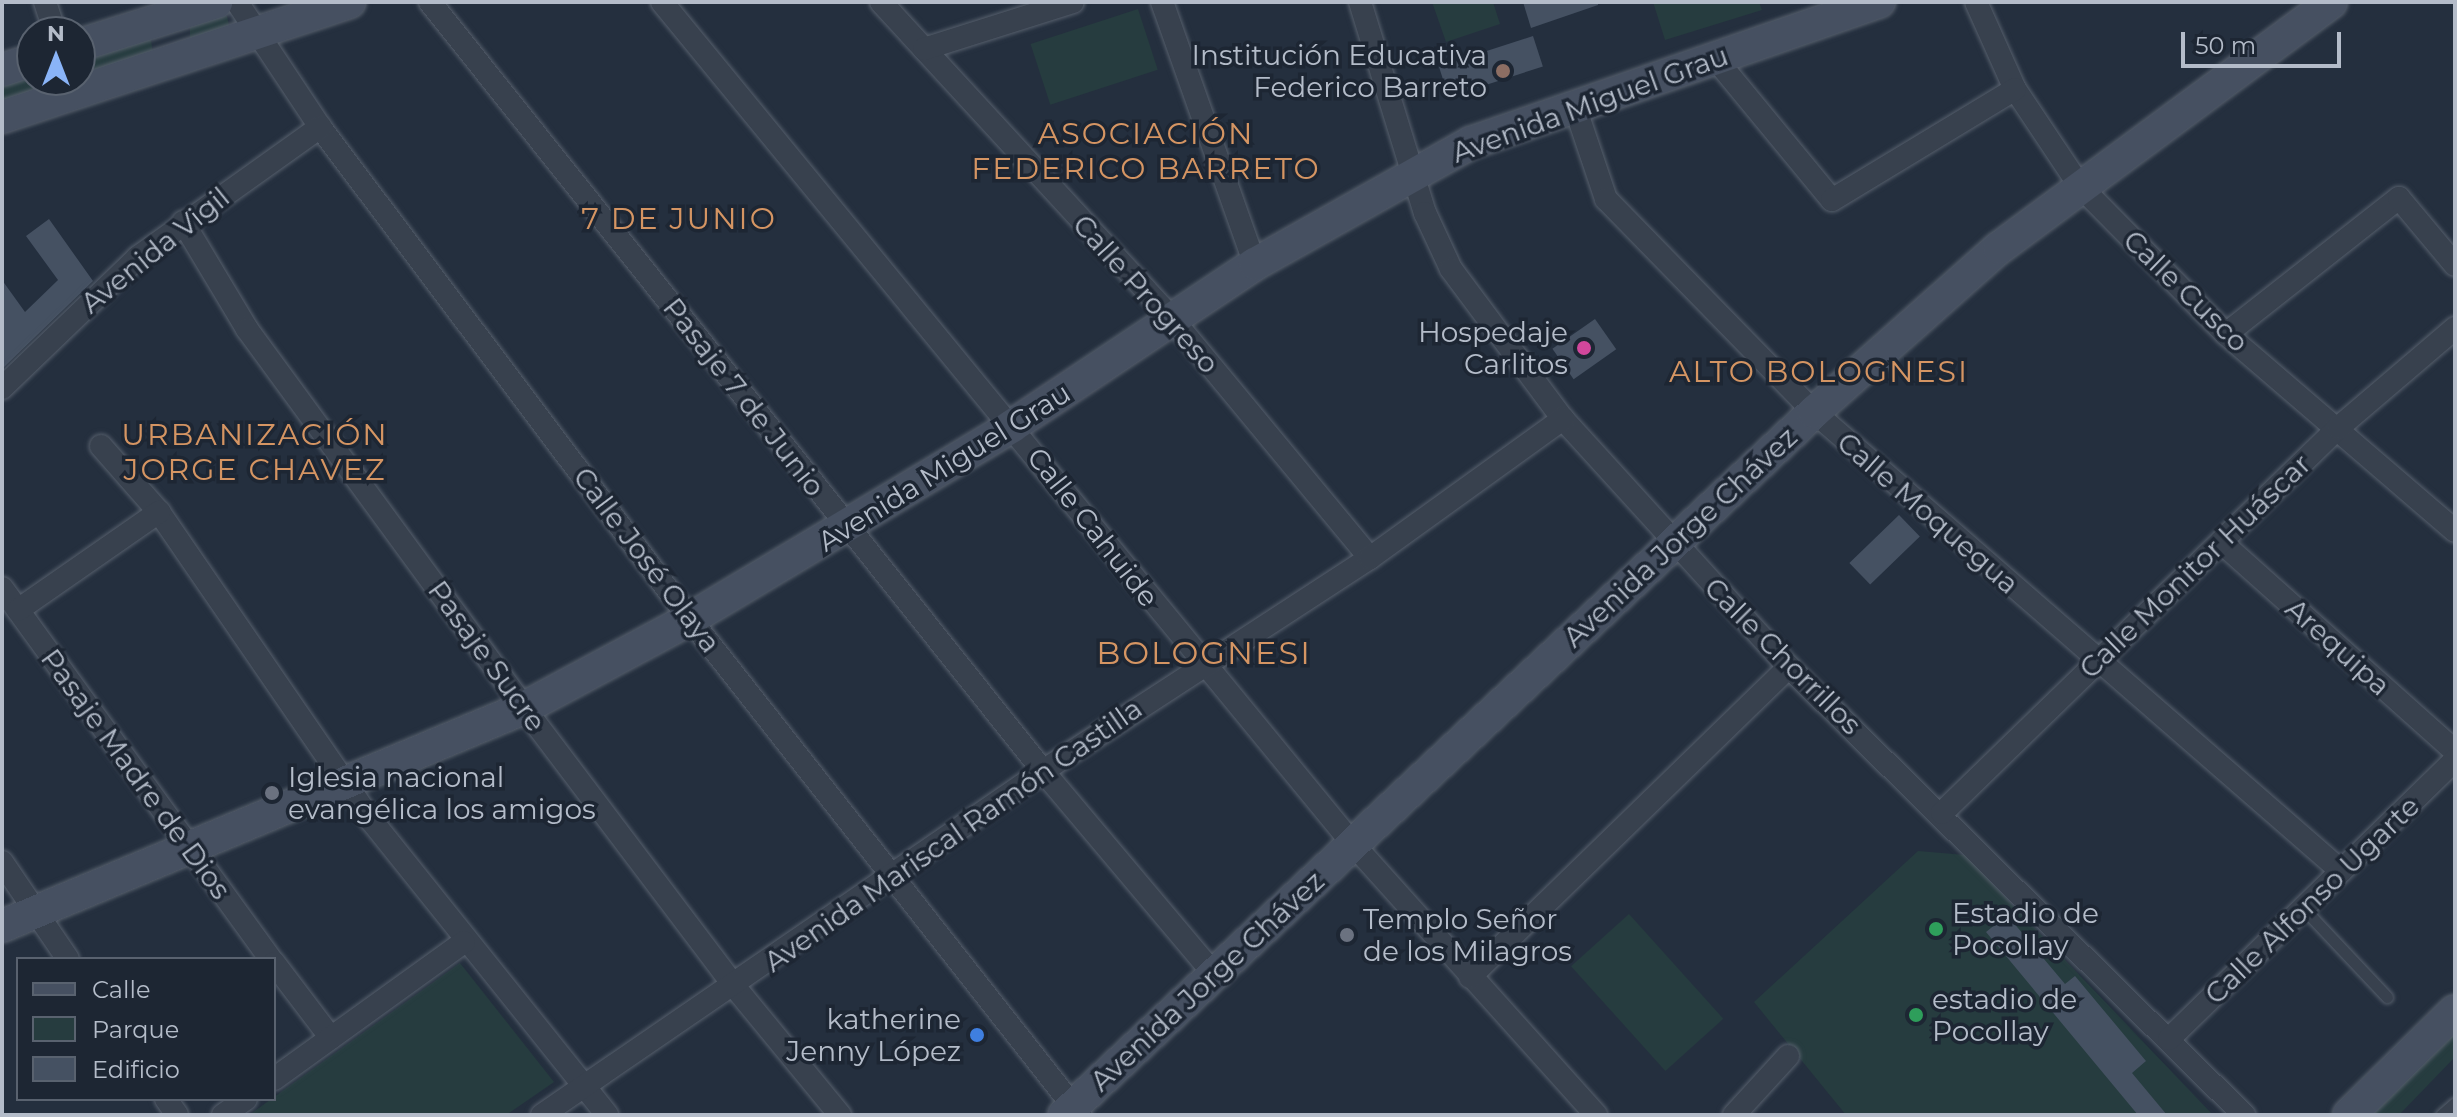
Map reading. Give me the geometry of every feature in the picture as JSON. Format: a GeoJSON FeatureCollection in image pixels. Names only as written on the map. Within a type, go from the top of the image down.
{"type":"FeatureCollection","features":[{"type":"Feature","properties":{"kind":"street"},"geometry":{"type":"LineString","coordinates":[[96,40],[216,2]]}},
{"type":"Feature","properties":{"kind":"street","name":"Calle José Olaya"},"geometry":{"type":"LineString","coordinates":[[237,2],[320,127],[690,619],[1072,1112]]}},
{"type":"Feature","properties":{"kind":"street","name":"Pasaje 7 de Junio"},"geometry":{"type":"LineString","coordinates":[[430,2],[1043,771],[1214,974]]}},
{"type":"Feature","properties":{"kind":"street","name":"Calle Cahuide"},"geometry":{"type":"LineString","coordinates":[[662,2],[1012,426],[1202,665],[1353,844],[1596,1115]]}},
{"type":"Feature","properties":{"kind":"street","name":"Calle Progreso"},"geometry":{"type":"LineString","coordinates":[[881,2],[1173,320],[1370,558]]}},
{"type":"Feature","properties":{"kind":"street"},"geometry":{"type":"LineString","coordinates":[[924,49],[1073,2]]}},
{"type":"Feature","properties":{"kind":"street"},"geometry":{"type":"LineString","coordinates":[[1162,2],[1255,264]]}},
{"type":"Feature","properties":{"kind":"street","name":"Calle Chorrillos"},"geometry":{"type":"LineString","coordinates":[[1360,2],[1416,172],[1425,213],[1451,269],[1563,419],[1789,667],[1942,813],[2244,1115]]}},
{"type":"Feature","properties":{"kind":"street","name":"Avenida Miguel Grau"},"geometry":{"type":"LineString","coordinates":[[2,926],[34,910],[347,784],[524,708],[848,529],[1012,426],[1255,264],[1471,143],[1879,2]]}},
{"type":"Feature","properties":{"kind":"street","name":"Calle Cusco"},"geometry":{"type":"LineString","coordinates":[[1976,2],[2015,89],[2079,185],[2226,334],[2455,531]]}},
{"type":"Feature","properties":{"kind":"street"},"geometry":{"type":"LineString","coordinates":[[96,80],[177,58],[341,3]]}},
{"type":"Feature","properties":{"kind":"street","name":"Avenida Jorge Chávez"},"geometry":{"type":"LineString","coordinates":[[1072,1112],[1214,974],[1814,412],[1999,248],[2322,4]]}},
{"type":"Feature","properties":{"kind":"street"},"geometry":{"type":"LineString","coordinates":[[162,19],[177,58]]}},
{"type":"Feature","properties":{"kind":"street"},"geometry":{"type":"LineString","coordinates":[[1714,57],[1832,200],[2015,89]]}},
{"type":"Feature","properties":{"kind":"street"},"geometry":{"type":"LineString","coordinates":[[2,117],[50,96]]}},
{"type":"Feature","properties":{"kind":"street","name":"Calle Moquegua"},"geometry":{"type":"LineString","coordinates":[[1575,107],[1606,199],[1814,412],[2341,871]]}},
{"type":"Feature","properties":{"kind":"street","name":"Avenida Vigil"},"geometry":{"type":"LineString","coordinates":[[2,388],[95,295],[183,222],[320,127]]}},
{"type":"Feature","properties":{"kind":"street"},"geometry":{"type":"LineString","coordinates":[[2226,334],[2399,198],[2455,265]]}},
{"type":"Feature","properties":{"kind":"street","name":"Pasaje Sucre"},"geometry":{"type":"LineString","coordinates":[[183,222],[247,329],[524,708],[734,986],[840,1115]]}},
{"type":"Feature","properties":{"kind":"street","name":"Calle Monitor Huáscar"},"geometry":{"type":"LineString","coordinates":[[1942,813],[2338,428],[2455,328]]}},
{"type":"Feature","properties":{"kind":"street","name":"Avenida Mariscal Ramón Castilla"},"geometry":{"type":"LineString","coordinates":[[542,1115],[1043,771],[1370,558],[1563,419]]}},
{"type":"Feature","properties":{"kind":"street"},"geometry":{"type":"LineString","coordinates":[[101,446],[159,512],[347,784],[464,942],[607,1115]]}},
{"type":"Feature","properties":{"kind":"street"},"geometry":{"type":"LineString","coordinates":[[18,610],[159,512]]}},
{"type":"Feature","properties":{"kind":"street","name":"Arequipa"},"geometry":{"type":"LineString","coordinates":[[2221,542],[2455,751]]}},
{"type":"Feature","properties":{"kind":"street","name":"Pasaje Madre de Dios"},"geometry":{"type":"LineString","coordinates":[[2,588],[269,957]]}},
{"type":"Feature","properties":{"kind":"street"},"geometry":{"type":"LineString","coordinates":[[1470,977],[1789,667]]}},
{"type":"Feature","properties":{"kind":"street","name":"Calle Alfonso Ugarte"},"geometry":{"type":"LineString","coordinates":[[2169,1039],[2455,760]]}},
{"type":"Feature","properties":{"kind":"street"},"geometry":{"type":"LineString","coordinates":[[2,862],[67,957]]}},
{"type":"Feature","properties":{"kind":"street"},"geometry":{"type":"LineString","coordinates":[[276,1078],[464,942]]}},
{"type":"Feature","properties":{"kind":"street","name":"Pasaje Madre de Dios"},"geometry":{"type":"LineString","coordinates":[[276,966],[331,1038]]}},
{"type":"Feature","properties":{"kind":"street"},"geometry":{"type":"LineString","coordinates":[[2349,1115],[2455,1011]]}},
{"type":"Feature","properties":{"kind":"street"},"geometry":{"type":"LineString","coordinates":[[1734,1115],[1788,1056]]}},
{"type":"Feature","properties":{"kind":"street"},"geometry":{"type":"LineString","coordinates":[[223,1115],[243,1101]]}},
{"type":"Feature","properties":{"kind":"lane"},"geometry":{"type":"LineString","coordinates":[[2304,909],[2387,997]]}},
{"type":"Feature","properties":{"kind":"lane"},"geometry":{"type":"LineString","coordinates":[[2441,1115],[2455,1103]]}},
{"type":"Feature","properties":{"kind":"green space"},"geometry":{"type":"Polygon","coordinates":[[[1432,2],[1493,2],[1500,24],[1446,42],[1432,2]]]}},
{"type":"Feature","properties":{"kind":"green space"},"geometry":{"type":"Polygon","coordinates":[[[1653,2],[1759,2],[1762,10],[1665,40],[1653,2]]]}},
{"type":"Feature","properties":{"kind":"green space"},"geometry":{"type":"Polygon","coordinates":[[[1138,9],[1158,70],[1050,105],[1031,44],[1138,9]]]}},
{"type":"Feature","properties":{"kind":"green space"},"geometry":{"type":"Polygon","coordinates":[[[218,14],[227,16],[230,30],[190,40],[190,24],[218,14]]]}},
{"type":"Feature","properties":{"kind":"green space"},"geometry":{"type":"Polygon","coordinates":[[[142,39],[151,40],[153,54],[96,70],[96,54],[142,39]]]}},
{"type":"Feature","properties":{"kind":"green space"},"geometry":{"type":"Polygon","coordinates":[[[16,80],[16,96],[24,96],[2,104],[2,84],[16,80]]]}},
{"type":"Feature","properties":{"kind":"green space","name":"Estadio de Pocollay"},"geometry":{"type":"Polygon","coordinates":[[[1918,851],[1965,855],[2213,1115],[1846,1115],[1754,1002],[1918,851]]]}},
{"type":"Feature","properties":{"kind":"green space"},"geometry":{"type":"Polygon","coordinates":[[[1629,914],[1723,1019],[1665,1071],[1571,966],[1629,914]]]}},
{"type":"Feature","properties":{"kind":"green space"},"geometry":{"type":"Polygon","coordinates":[[[460,963],[554,1082],[506,1115],[249,1115],[268,1101],[276,1101],[276,1096],[460,963]]]}},
{"type":"Feature","properties":{"kind":"green space"},"geometry":{"type":"Polygon","coordinates":[[[2455,1024],[2455,1057],[2399,1115],[2365,1115],[2455,1024]]]}},
{"type":"Feature","properties":{"kind":"building"},"geometry":{"type":"Polygon","coordinates":[[[1523,2],[1598,2],[1598,5],[1531,28],[1523,2]]]}},
{"type":"Feature","properties":{"kind":"building"},"geometry":{"type":"Polygon","coordinates":[[[1533,36],[1543,66],[1449,97],[1439,67],[1533,36]]]}},
{"type":"Feature","properties":{"kind":"building"},"geometry":{"type":"Polygon","coordinates":[[[49,219],[93,281],[2,369],[2,280],[25,312],[58,280],[26,236],[49,219]]]}},
{"type":"Feature","properties":{"kind":"building"},"geometry":{"type":"Polygon","coordinates":[[[1595,319],[1616,349],[1574,379],[1552,349],[1595,319]]]}},
{"type":"Feature","properties":{"kind":"building"},"geometry":{"type":"Polygon","coordinates":[[[1899,515],[1920,537],[1870,585],[1849,563],[1899,515]]]}},
{"type":"Feature","properties":{"kind":"building"},"geometry":{"type":"Polygon","coordinates":[[[2007,915],[2065,984],[2075,976],[2146,1061],[2132,1073],[2167,1115],[2138,1115],[1986,932],[2007,915]]]}},
{"type":"Feature","properties":{"kind":"place","name":"Institución Educativa Federico Barreto"},"geometry":{"type":"Point","coordinates":[1503,71]}},
{"type":"Feature","properties":{"kind":"place","name":"Hospedaje Carlitos"},"geometry":{"type":"Point","coordinates":[1584,348]}},
{"type":"Feature","properties":{"kind":"place","name":"Iglesia nacional evangélica los amigos"},"geometry":{"type":"Point","coordinates":[272,793]}},
{"type":"Feature","properties":{"kind":"place","name":"Estadio de Pocollay"},"geometry":{"type":"Point","coordinates":[1936,929]}},
{"type":"Feature","properties":{"kind":"place","name":"Templo Señor de los Milagros"},"geometry":{"type":"Point","coordinates":[1347,935]}},
{"type":"Feature","properties":{"kind":"place","name":"estadio de Pocollay"},"geometry":{"type":"Point","coordinates":[1916,1015]}},
{"type":"Feature","properties":{"kind":"place","name":"katherine Jenny López"},"geometry":{"type":"Point","coordinates":[977,1035]}},
{"type":"Feature","properties":{"kind":"district","name":"ASOCIACIÓN FEDERICO BARRETO"},"geometry":{"type":"Point","coordinates":[1146,151]}},
{"type":"Feature","properties":{"kind":"district","name":"7 DE JUNIO"},"geometry":{"type":"Point","coordinates":[679,219]}},
{"type":"Feature","properties":{"kind":"district","name":"ALTO BOLOGNESI"},"geometry":{"type":"Point","coordinates":[1819,372]}},
{"type":"Feature","properties":{"kind":"district","name":"URBANIZACIÓN JORGE CHAVEZ"},"geometry":{"type":"Point","coordinates":[255,452]}},
{"type":"Feature","properties":{"kind":"district","name":"BOLOGNESI"},"geometry":{"type":"Point","coordinates":[1204,653]}}]}
